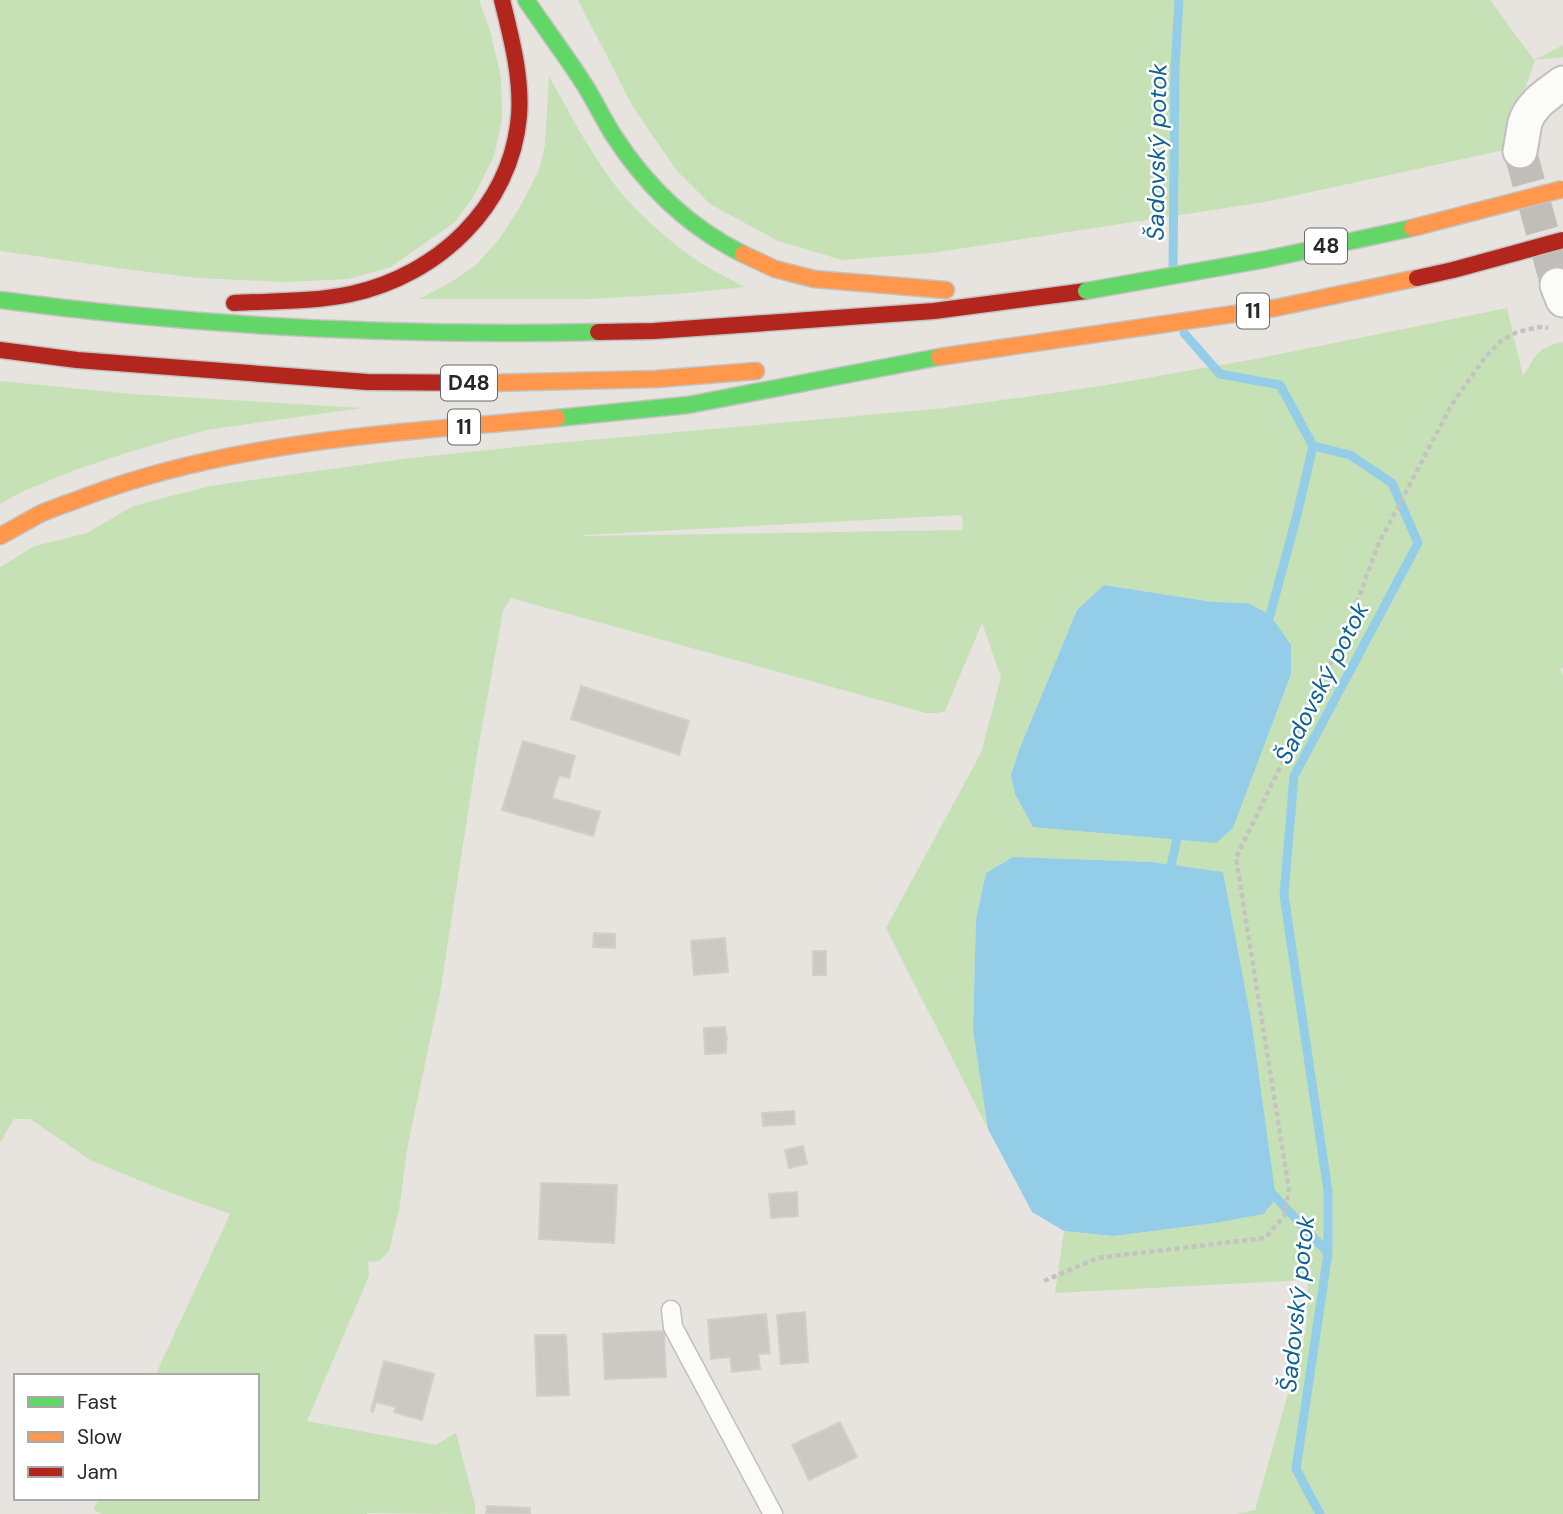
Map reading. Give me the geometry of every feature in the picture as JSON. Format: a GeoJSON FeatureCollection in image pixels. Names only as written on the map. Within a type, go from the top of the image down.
{"type":"FeatureCollection","features":[{"type":"Feature","properties":{"kind":"highway"},"geometry":{"type":"LineString","coordinates":[[82,311],[306,300],[337,296],[369,290],[398,279],[426,265],[451,247],[473,226],[491,200],[515,145],[519,87],[516,57],[502,0]]}},
{"type":"Feature","properties":{"kind":"highway"},"geometry":{"type":"LineString","coordinates":[[526,0],[585,85],[614,136],[649,184],[676,211],[706,234],[740,253],[775,268],[814,279],[931,289],[1086,291]]}},
{"type":"Feature","properties":{"kind":"highway","name":"48"},"geometry":{"type":"LineString","coordinates":[[934,311],[1086,291],[1268,259],[1442,221],[1563,189]]}},
{"type":"Feature","properties":{"kind":"highway","name":"11"},"geometry":{"type":"LineString","coordinates":[[0,536],[43,513],[120,484],[200,462],[363,437],[688,405],[939,357],[1275,308],[1453,270],[1563,240]]}},
{"type":"Feature","properties":{"kind":"highway","name":"D48"},"geometry":{"type":"LineString","coordinates":[[0,300],[82,311],[226,324],[368,332],[511,334],[654,331],[934,311]]}},
{"type":"Feature","properties":{"kind":"highway","name":"D48"},"geometry":{"type":"LineString","coordinates":[[0,350],[90,361],[367,382],[514,383],[630,380],[777,369]]}},
{"type":"Feature","properties":{"kind":"highway"},"geometry":{"type":"LineString","coordinates":[[804,368],[939,357]]}},
{"type":"Feature","properties":{"kind":"street"},"geometry":{"type":"LineString","coordinates":[[1520,151],[1525,121],[1542,99],[1563,83]]}},
{"type":"Feature","properties":{"kind":"lane"},"geometry":{"type":"LineString","coordinates":[[671,1310],[673,1327],[773,1514]]}},
{"type":"Feature","properties":{"kind":"path"},"geometry":{"type":"LineString","coordinates":[[1044,1281],[1097,1258],[1265,1238],[1284,1216],[1289,1190],[1236,858],[1348,627],[1378,545],[1452,404],[1486,356],[1501,341],[1517,332],[1539,327],[1560,305]]}},
{"type":"Feature","properties":{"kind":"green space"},"geometry":{"type":"Polygon","coordinates":[[[0,0],[479,0],[501,77],[502,119],[494,156],[475,194],[455,222],[391,267],[349,279],[284,282],[199,278],[0,251],[0,0]]]}},
{"type":"Feature","properties":{"kind":"green space"},"geometry":{"type":"Polygon","coordinates":[[[578,0],[1490,0],[1534,60],[1563,45],[1563,57],[1535,60],[1504,150],[1265,202],[931,253],[842,260],[778,241],[710,204],[677,171],[633,107],[578,0]]]}},
{"type":"Feature","properties":{"kind":"green space"},"geometry":{"type":"Polygon","coordinates":[[[549,76],[592,151],[629,202],[660,232],[692,257],[745,287],[589,299],[419,299],[476,265],[500,238],[521,205],[539,170],[545,145],[549,76]]]}},
{"type":"Feature","properties":{"kind":"green space"},"geometry":{"type":"Polygon","coordinates":[[[1507,308],[1523,376],[1542,350],[1563,342],[1563,668],[1560,669],[1563,676],[1563,1514],[1236,1514],[1255,1510],[1306,1330],[1308,1280],[1055,1293],[1064,1231],[1114,1236],[1215,1223],[1264,1214],[1276,1198],[1252,1025],[1222,872],[1152,862],[1013,857],[986,873],[976,919],[973,1031],[988,1129],[886,928],[981,753],[1001,677],[982,623],[945,711],[926,713],[511,598],[503,611],[477,755],[440,993],[408,1144],[399,1210],[389,1251],[379,1261],[368,1262],[369,1276],[307,1421],[436,1445],[456,1433],[475,1504],[475,1514],[102,1514],[93,1510],[98,1500],[259,1500],[259,1374],[156,1374],[230,1214],[92,1161],[30,1119],[14,1119],[0,1143],[0,567],[35,546],[87,533],[133,506],[210,486],[410,458],[945,408],[1107,385],[1255,359],[1507,308]],[[962,515],[583,536],[963,530],[962,515]],[[1104,585],[1077,610],[1011,775],[1233,828],[1254,772],[1248,603],[1213,602],[1104,585]]]}},
{"type":"Feature","properties":{"kind":"green space"},"geometry":{"type":"Polygon","coordinates":[[[0,381],[132,394],[362,408],[206,430],[75,470],[0,504],[0,381]]]}},
{"type":"Feature","properties":{"kind":"water"},"geometry":{"type":"Polygon","coordinates":[[[1104,585],[1213,602],[1248,603],[1270,615],[1291,645],[1291,674],[1233,828],[1216,843],[1033,827],[1015,794],[1011,775],[1019,750],[1077,610],[1104,585]]]}},
{"type":"Feature","properties":{"kind":"water"},"geometry":{"type":"Polygon","coordinates":[[[1013,857],[1152,862],[1223,872],[1252,1025],[1276,1198],[1264,1214],[1114,1236],[1064,1231],[1032,1212],[988,1129],[973,1031],[976,919],[986,873],[1013,857]]]}},
{"type":"Feature","properties":{"kind":"building"},"geometry":{"type":"Polygon","coordinates":[[[581,686],[689,721],[679,755],[571,719],[581,686]]]}},
{"type":"Feature","properties":{"kind":"building"},"geometry":{"type":"Polygon","coordinates":[[[523,741],[575,756],[569,778],[559,775],[552,798],[600,812],[593,836],[502,810],[523,741]]]}},
{"type":"Feature","properties":{"kind":"building"},"geometry":{"type":"Polygon","coordinates":[[[594,933],[615,934],[615,948],[593,947],[594,933]]]}},
{"type":"Feature","properties":{"kind":"building"},"geometry":{"type":"Polygon","coordinates":[[[725,938],[728,972],[694,975],[691,941],[725,938]]]}},
{"type":"Feature","properties":{"kind":"building"},"geometry":{"type":"Polygon","coordinates":[[[813,951],[826,951],[826,975],[813,975],[813,951]]]}},
{"type":"Feature","properties":{"kind":"building"},"geometry":{"type":"Polygon","coordinates":[[[725,1027],[726,1053],[705,1054],[704,1028],[725,1027]]]}},
{"type":"Feature","properties":{"kind":"building"},"geometry":{"type":"Polygon","coordinates":[[[794,1111],[795,1124],[763,1126],[762,1113],[794,1111]]]}},
{"type":"Feature","properties":{"kind":"building"},"geometry":{"type":"Polygon","coordinates":[[[803,1146],[807,1164],[789,1168],[785,1150],[803,1146]]]}},
{"type":"Feature","properties":{"kind":"building"},"geometry":{"type":"Polygon","coordinates":[[[541,1183],[617,1185],[614,1243],[539,1239],[541,1183]]]}},
{"type":"Feature","properties":{"kind":"building"},"geometry":{"type":"Polygon","coordinates":[[[797,1192],[798,1216],[771,1218],[769,1194],[797,1192]]]}},
{"type":"Feature","properties":{"kind":"building"},"geometry":{"type":"Polygon","coordinates":[[[805,1312],[808,1362],[781,1364],[777,1315],[805,1312]]]}},
{"type":"Feature","properties":{"kind":"building"},"geometry":{"type":"Polygon","coordinates":[[[766,1314],[770,1353],[758,1354],[760,1369],[732,1372],[730,1357],[711,1359],[708,1320],[766,1314]]]}},
{"type":"Feature","properties":{"kind":"building"},"geometry":{"type":"Polygon","coordinates":[[[664,1331],[666,1377],[605,1379],[603,1334],[664,1331]]]}},
{"type":"Feature","properties":{"kind":"building"},"geometry":{"type":"Polygon","coordinates":[[[535,1335],[566,1335],[569,1395],[537,1396],[535,1335]]]}},
{"type":"Feature","properties":{"kind":"building"},"geometry":{"type":"Polygon","coordinates":[[[384,1361],[434,1374],[422,1420],[394,1412],[396,1407],[376,1402],[373,1412],[371,1411],[384,1361]]]}},
{"type":"Feature","properties":{"kind":"building"},"geometry":{"type":"Polygon","coordinates":[[[840,1422],[857,1457],[809,1480],[792,1445],[840,1422]]]}},
{"type":"Feature","properties":{"kind":"building"},"geometry":{"type":"Polygon","coordinates":[[[487,1506],[530,1508],[530,1514],[486,1514],[487,1506]]]}},
{"type":"Feature","properties":{"kind":"waterway","name":"Šadovský potok"},"geometry":{"type":"LineString","coordinates":[[1173,268],[1175,69],[1179,0]]}},
{"type":"Feature","properties":{"kind":"waterway","name":"Šadovský potok"},"geometry":{"type":"LineString","coordinates":[[1184,333],[1220,374],[1280,385],[1313,446],[1350,455],[1392,483],[1418,543],[1294,776],[1284,895],[1328,1191],[1328,1253],[1296,1469],[1320,1514]]}},
{"type":"Feature","properties":{"kind":"waterway"},"geometry":{"type":"LineString","coordinates":[[1266,623],[1297,515],[1313,446]]}},
{"type":"Feature","properties":{"kind":"waterway"},"geometry":{"type":"LineString","coordinates":[[1172,877],[1171,866],[1179,829]]}},
{"type":"Feature","properties":{"kind":"waterway"},"geometry":{"type":"LineString","coordinates":[[1268,1189],[1328,1253]]}},
{"type":"Feature","properties":{"kind":"tunnel"},"geometry":{"type":"LineString","coordinates":[[1520,151],[1557,285]]}},
{"type":"Feature","properties":{"kind":"traffic: fast"},"geometry":{"type":"LineString","coordinates":[[526,0],[640,172],[687,218],[743,254]]}},
{"type":"Feature","properties":{"kind":"traffic: fast"},"geometry":{"type":"LineString","coordinates":[[1086,291],[1267,259],[1412,228]]}},
{"type":"Feature","properties":{"kind":"traffic: fast"},"geometry":{"type":"LineString","coordinates":[[0,300],[150,317],[299,328],[598,332]]}},
{"type":"Feature","properties":{"kind":"traffic: fast"},"geometry":{"type":"LineString","coordinates":[[557,418],[688,405],[939,357]]}},
{"type":"Feature","properties":{"kind":"traffic: slow"},"geometry":{"type":"LineString","coordinates":[[1412,228],[1563,189]]}},
{"type":"Feature","properties":{"kind":"traffic: slow"},"geometry":{"type":"LineString","coordinates":[[743,254],[775,269],[814,279],[946,290]]}},
{"type":"Feature","properties":{"kind":"traffic: slow"},"geometry":{"type":"LineString","coordinates":[[939,357],[1275,308],[1417,278]]}},
{"type":"Feature","properties":{"kind":"traffic: slow"},"geometry":{"type":"LineString","coordinates":[[489,383],[656,379],[756,371]]}},
{"type":"Feature","properties":{"kind":"traffic: slow"},"geometry":{"type":"LineString","coordinates":[[0,536],[42,513],[87,496],[143,477],[201,462],[319,442],[557,418]]}},
{"type":"Feature","properties":{"kind":"traffic: jam"},"geometry":{"type":"LineString","coordinates":[[234,303],[322,298],[351,294],[383,285],[413,271],[465,232],[502,180],[513,149],[519,116],[517,72],[502,0]]}},
{"type":"Feature","properties":{"kind":"traffic: jam"},"geometry":{"type":"LineString","coordinates":[[1417,278],[1563,240]]}},
{"type":"Feature","properties":{"kind":"traffic: jam"},"geometry":{"type":"LineString","coordinates":[[598,332],[654,331],[934,311],[1086,291]]}},
{"type":"Feature","properties":{"kind":"traffic: jam"},"geometry":{"type":"LineString","coordinates":[[0,350],[77,360],[367,382],[489,383]]}}]}
